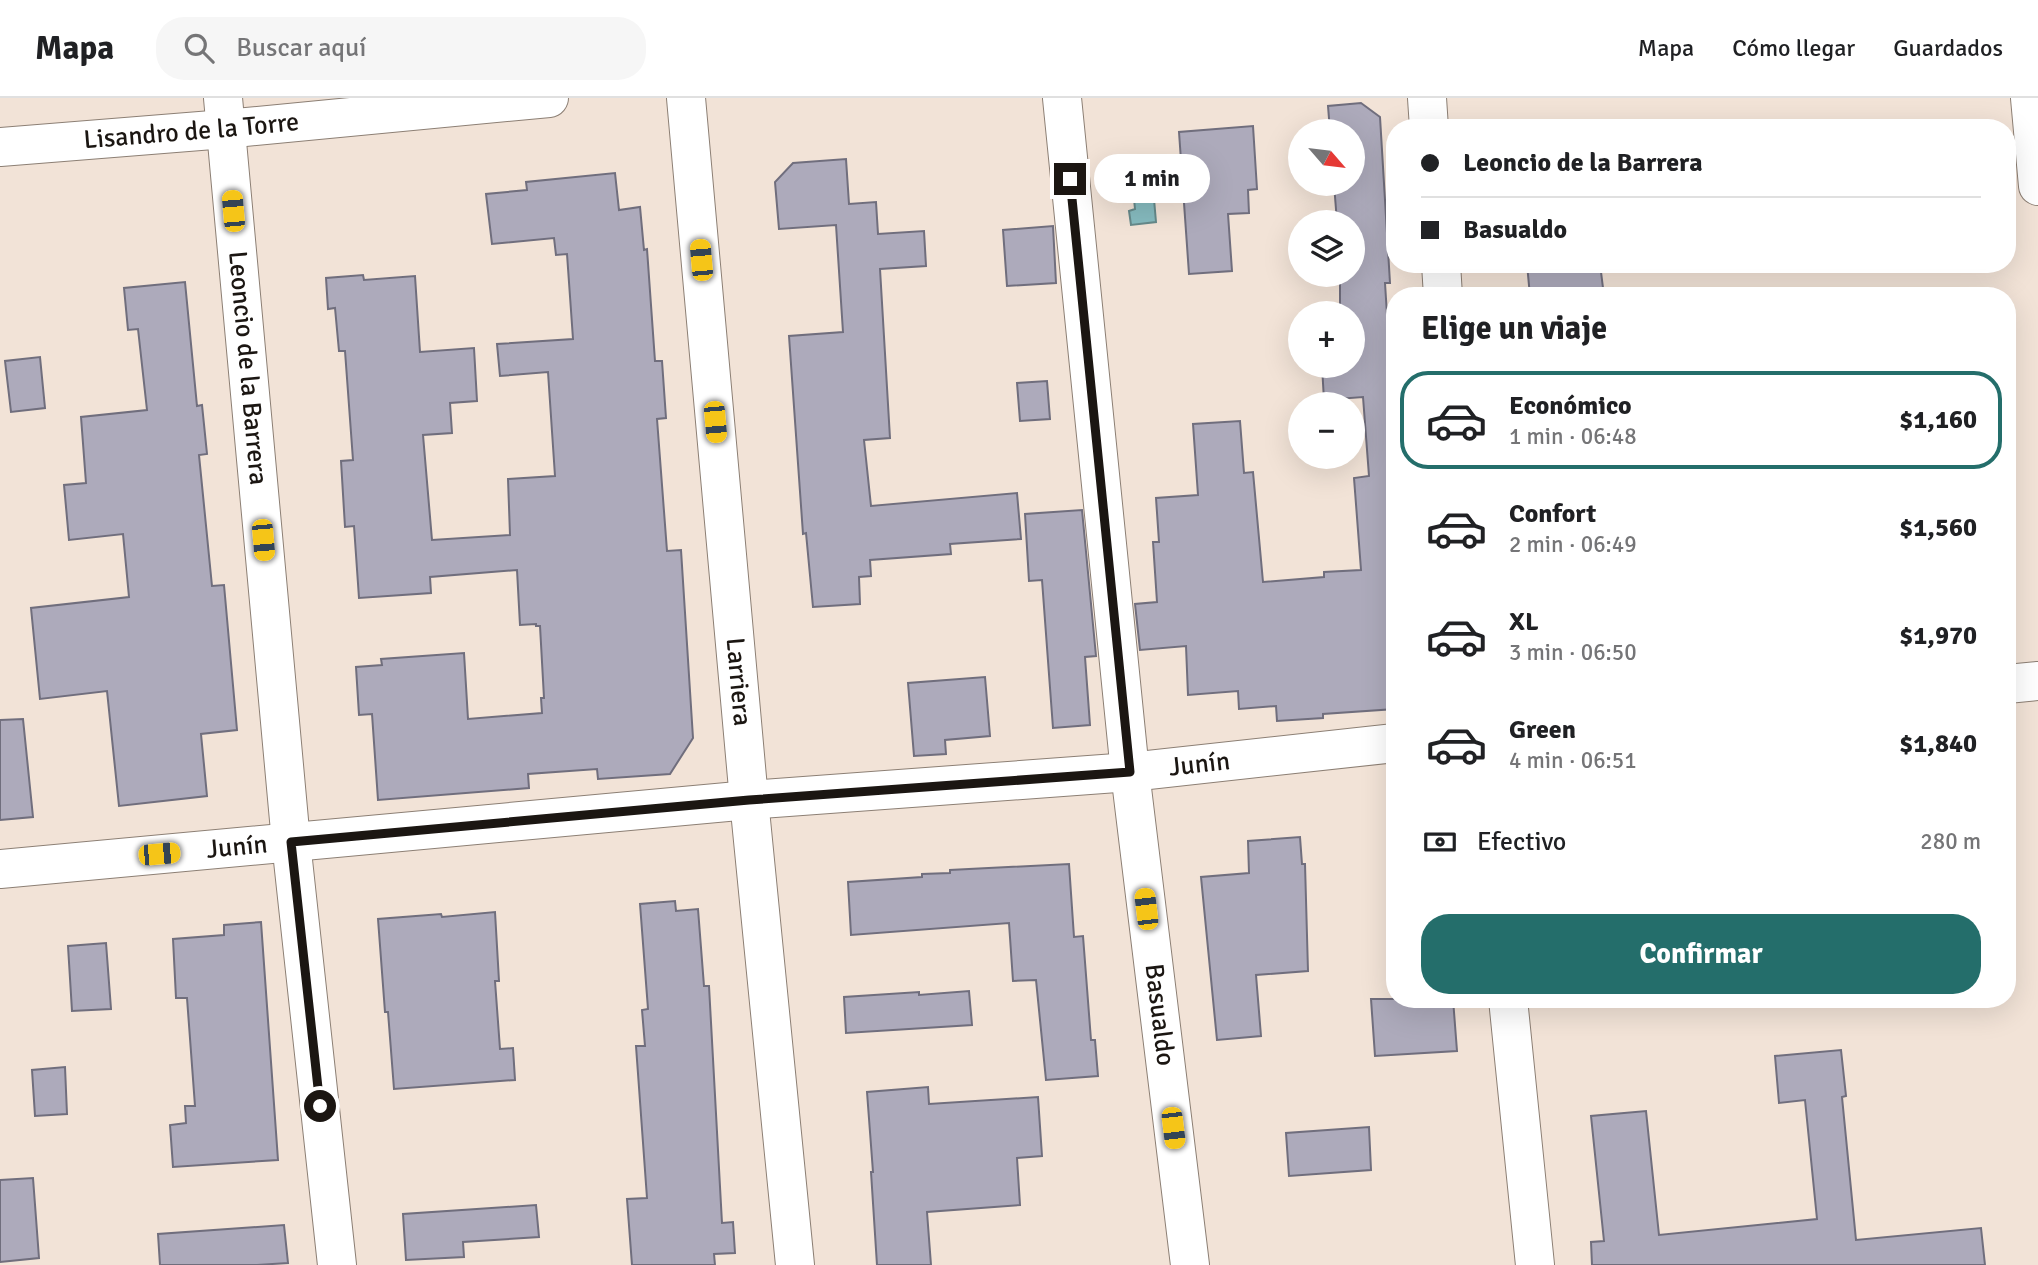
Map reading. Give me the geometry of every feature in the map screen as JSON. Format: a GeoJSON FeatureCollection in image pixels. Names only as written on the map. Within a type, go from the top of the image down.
{"type":"FeatureCollection","features":[{"type":"Feature","properties":{"kind":"street","name":"Lisandro de la Torre"},"geometry":{"type":"LineString","coordinates":[[0,147],[224,113],[549,98]]}},
{"type":"Feature","properties":{"kind":"street","name":"Larriera"},"geometry":{"type":"LineString","coordinates":[[686,98],[749,800],[795,1265]]}},
{"type":"Feature","properties":{"kind":"street","name":"Basualdo"},"geometry":{"type":"LineString","coordinates":[[1062,98],[1130,772],[1190,1265]]}},
{"type":"Feature","properties":{"kind":"street"},"geometry":{"type":"LineString","coordinates":[[1426,98],[1428,119]]}},
{"type":"Feature","properties":{"kind":"street"},"geometry":{"type":"LineString","coordinates":[[2030,98],[2038,186]]}},
{"type":"Feature","properties":{"kind":"street","name":"Leoncio de la Barrera"},"geometry":{"type":"LineString","coordinates":[[224,113],[291,842],[337,1265]]}},
{"type":"Feature","properties":{"kind":"street"},"geometry":{"type":"LineString","coordinates":[[2016,683],[2038,681]]}},
{"type":"Feature","properties":{"kind":"street","name":"Junín"},"geometry":{"type":"LineString","coordinates":[[0,869],[749,800],[1130,772],[1386,744]]}},
{"type":"Feature","properties":{"kind":"street"},"geometry":{"type":"LineString","coordinates":[[1509,1008],[1535,1265]]}},
{"type":"Feature","properties":{"kind":"water"},"geometry":{"type":"Polygon","coordinates":[[[1152,176],[1156,222],[1131,225],[1129,211],[1135,209],[1132,179],[1152,176]]]}},
{"type":"Feature","properties":{"kind":"building"},"geometry":{"type":"Polygon","coordinates":[[[1361,103],[1380,117],[1386,217],[1386,273],[1389,273],[1390,283],[1385,283],[1386,710],[1323,714],[1323,718],[1277,721],[1276,706],[1239,709],[1238,691],[1188,695],[1186,646],[1140,650],[1135,604],[1157,602],[1153,542],[1159,542],[1156,498],[1198,495],[1193,424],[1240,421],[1244,473],[1253,472],[1263,582],[1324,577],[1324,572],[1361,570],[1354,478],[1369,476],[1365,392],[1324,392],[1323,378],[1365,378],[1365,301],[1340,301],[1340,287],[1365,287],[1365,210],[1336,210],[1335,196],[1365,196],[1365,119],[1329,119],[1328,106],[1361,103]]]}},
{"type":"Feature","properties":{"kind":"building"},"geometry":{"type":"Polygon","coordinates":[[[1253,126],[1257,189],[1248,190],[1249,213],[1228,214],[1232,271],[1189,274],[1179,132],[1253,126]]]}},
{"type":"Feature","properties":{"kind":"building"},"geometry":{"type":"Polygon","coordinates":[[[846,159],[849,204],[876,202],[878,234],[924,231],[926,266],[880,269],[890,438],[864,440],[871,506],[1017,493],[1021,539],[950,544],[951,554],[870,560],[871,576],[859,577],[860,604],[813,607],[806,533],[803,534],[789,336],[843,332],[836,225],[779,229],[775,182],[793,163],[846,159]]]}},
{"type":"Feature","properties":{"kind":"building"},"geometry":{"type":"Polygon","coordinates":[[[615,173],[619,210],[640,207],[644,250],[647,249],[655,361],[662,361],[666,418],[657,419],[667,551],[681,550],[693,738],[670,774],[598,779],[597,769],[528,774],[529,788],[378,800],[372,714],[359,715],[356,667],[382,665],[381,659],[464,653],[468,719],[542,713],[541,698],[544,698],[540,626],[520,625],[517,570],[430,577],[431,593],[359,598],[354,526],[345,527],[341,461],[353,460],[345,351],[339,351],[335,308],[328,309],[326,278],[363,275],[364,280],[415,276],[420,352],[474,348],[477,401],[450,403],[452,433],[423,435],[432,540],[510,535],[508,479],[555,476],[548,372],[500,376],[497,344],[573,339],[567,254],[556,255],[554,238],[492,244],[486,194],[527,190],[526,182],[615,173]]]}},
{"type":"Feature","properties":{"kind":"building"},"geometry":{"type":"Polygon","coordinates":[[[1053,226],[1056,283],[1007,286],[1003,230],[1053,226]]]}},
{"type":"Feature","properties":{"kind":"building"},"geometry":{"type":"Polygon","coordinates":[[[1528,273],[1601,273],[1603,287],[1529,287],[1528,273]]]}},
{"type":"Feature","properties":{"kind":"building"},"geometry":{"type":"Polygon","coordinates":[[[185,282],[197,406],[202,405],[207,454],[199,455],[212,586],[224,585],[237,730],[201,734],[207,796],[119,806],[107,691],[40,699],[31,608],[129,597],[123,534],[69,540],[64,485],[86,483],[81,417],[147,410],[138,329],[128,330],[124,288],[185,282]]]}},
{"type":"Feature","properties":{"kind":"building"},"geometry":{"type":"Polygon","coordinates":[[[40,357],[45,408],[11,412],[5,361],[40,357]]]}},
{"type":"Feature","properties":{"kind":"building"},"geometry":{"type":"Polygon","coordinates":[[[1047,381],[1050,419],[1020,421],[1017,383],[1047,381]]]}},
{"type":"Feature","properties":{"kind":"building"},"geometry":{"type":"Polygon","coordinates":[[[1082,510],[1096,656],[1085,657],[1090,725],[1053,728],[1042,580],[1029,581],[1025,514],[1082,510]]]}},
{"type":"Feature","properties":{"kind":"building"},"geometry":{"type":"Polygon","coordinates":[[[985,677],[990,736],[945,740],[946,754],[914,756],[908,683],[985,677]]]}},
{"type":"Feature","properties":{"kind":"building"},"geometry":{"type":"Polygon","coordinates":[[[23,719],[33,817],[0,820],[0,720],[23,719]]]}},
{"type":"Feature","properties":{"kind":"building"},"geometry":{"type":"Polygon","coordinates":[[[1300,837],[1302,864],[1305,864],[1308,971],[1256,975],[1261,1036],[1217,1040],[1201,877],[1249,873],[1248,841],[1300,837]]]}},
{"type":"Feature","properties":{"kind":"building"},"geometry":{"type":"Polygon","coordinates":[[[1069,864],[1074,937],[1083,936],[1091,1040],[1095,1040],[1098,1076],[1046,1080],[1036,980],[1013,981],[1009,923],[851,935],[848,882],[922,877],[922,874],[950,873],[950,870],[1069,864]]]}},
{"type":"Feature","properties":{"kind":"building"},"geometry":{"type":"Polygon","coordinates":[[[675,901],[676,911],[698,909],[704,986],[709,986],[722,1223],[733,1222],[735,1253],[714,1254],[715,1265],[632,1265],[627,1199],[647,1198],[636,1046],[645,1046],[642,1010],[648,1009],[640,904],[675,901]]]}},
{"type":"Feature","properties":{"kind":"building"},"geometry":{"type":"Polygon","coordinates":[[[495,912],[499,981],[495,981],[500,1049],[513,1048],[515,1080],[394,1089],[378,919],[495,912]]]}},
{"type":"Feature","properties":{"kind":"building"},"geometry":{"type":"Polygon","coordinates":[[[261,922],[278,1160],[173,1167],[170,1125],[186,1123],[185,1106],[195,1106],[187,998],[176,998],[173,939],[224,935],[224,925],[261,922]]]}},
{"type":"Feature","properties":{"kind":"building"},"geometry":{"type":"Polygon","coordinates":[[[106,943],[111,1009],[72,1011],[68,946],[106,943]]]}},
{"type":"Feature","properties":{"kind":"building"},"geometry":{"type":"Polygon","coordinates":[[[969,991],[972,1025],[846,1033],[844,997],[969,991]]]}},
{"type":"Feature","properties":{"kind":"building"},"geometry":{"type":"Polygon","coordinates":[[[1371,999],[1386,999],[1386,1008],[1454,1008],[1457,1051],[1375,1056],[1371,999]]]}},
{"type":"Feature","properties":{"kind":"building"},"geometry":{"type":"Polygon","coordinates":[[[1841,1050],[1846,1096],[1842,1097],[1856,1240],[1981,1228],[1985,1265],[1592,1265],[1591,1242],[1604,1241],[1591,1116],[1646,1111],[1659,1235],[1817,1219],[1805,1100],[1779,1103],[1775,1056],[1841,1050]]]}},
{"type":"Feature","properties":{"kind":"building"},"geometry":{"type":"Polygon","coordinates":[[[65,1067],[67,1114],[35,1116],[32,1070],[65,1067]]]}},
{"type":"Feature","properties":{"kind":"building"},"geometry":{"type":"Polygon","coordinates":[[[928,1087],[929,1104],[1038,1097],[1042,1156],[1017,1158],[1020,1205],[927,1212],[931,1265],[877,1265],[867,1092],[928,1087]]]}},
{"type":"Feature","properties":{"kind":"building"},"geometry":{"type":"Polygon","coordinates":[[[1369,1127],[1371,1170],[1289,1176],[1286,1133],[1369,1127]]]}},
{"type":"Feature","properties":{"kind":"building"},"geometry":{"type":"Polygon","coordinates":[[[33,1178],[39,1258],[0,1262],[0,1180],[33,1178]]]}},
{"type":"Feature","properties":{"kind":"building"},"geometry":{"type":"Polygon","coordinates":[[[536,1205],[539,1237],[463,1242],[464,1257],[406,1260],[403,1214],[536,1205]]]}},
{"type":"Feature","properties":{"kind":"building"},"geometry":{"type":"Polygon","coordinates":[[[284,1225],[288,1263],[160,1265],[158,1234],[284,1225]]]}},
{"type":"Feature","properties":{"kind":"route"},"geometry":{"type":"LineString","coordinates":[[320,1106],[291,842],[749,800],[1130,772],[1070,179]]}}]}
